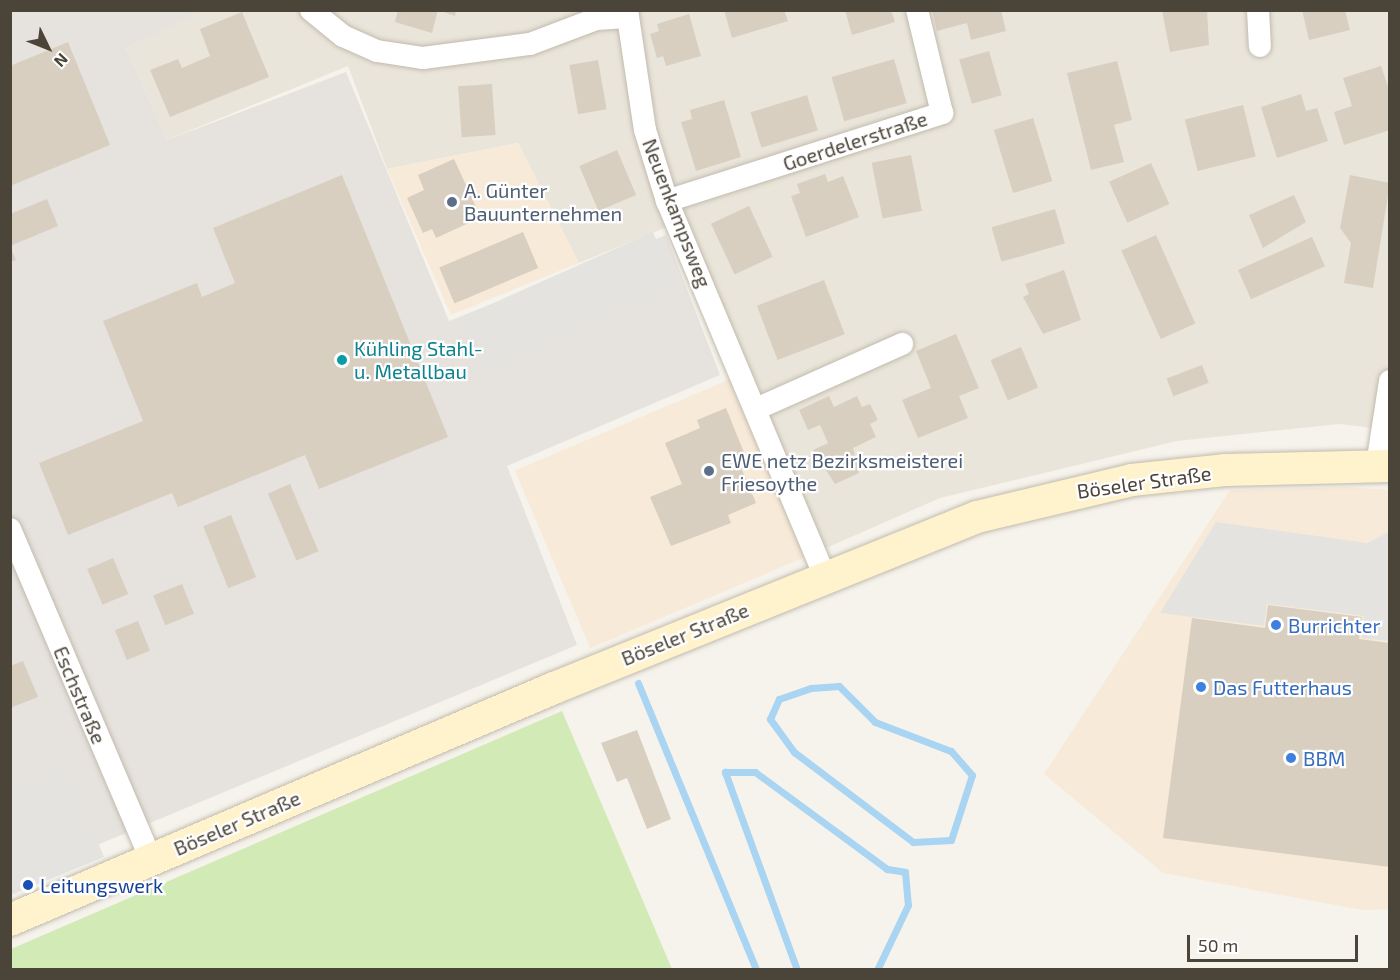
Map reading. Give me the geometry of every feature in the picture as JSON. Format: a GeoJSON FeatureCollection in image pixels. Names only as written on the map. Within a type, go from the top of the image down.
{"type":"FeatureCollection","features":[{"type":"Feature","properties":{"kind":"main road","name":"Böseler Straße"},"geometry":{"type":"LineString","coordinates":[[10,920],[907,541],[1045,497],[1217,471],[1383,466]]}},
{"type":"Feature","properties":{"kind":"street"},"geometry":{"type":"LineString","coordinates":[[311,10],[343,36],[377,51],[423,58],[466,57],[530,44],[596,19],[627,14]]}},
{"type":"Feature","properties":{"kind":"street","name":"Goerdelerstraße"},"geometry":{"type":"LineString","coordinates":[[667,201],[942,113],[917,10]]}},
{"type":"Feature","properties":{"kind":"street"},"geometry":{"type":"LineString","coordinates":[[1258,10],[1260,46]]}},
{"type":"Feature","properties":{"kind":"street","name":"Neuenkampsweg"},"geometry":{"type":"LineString","coordinates":[[627,14],[645,130],[667,201],[825,576]]}},
{"type":"Feature","properties":{"kind":"street"},"geometry":{"type":"LineString","coordinates":[[756,409],[902,344]]}},
{"type":"Feature","properties":{"kind":"street"},"geometry":{"type":"LineString","coordinates":[[1383,466],[1389,381]]}},
{"type":"Feature","properties":{"kind":"street","name":"Eschstraße"},"geometry":{"type":"LineString","coordinates":[[10,529],[152,859]]}},
{"type":"Feature","properties":{"kind":"shaded area"},"geometry":{"type":"Polygon","coordinates":[[[201,10],[1389,11],[1389,430],[1340,424],[1177,441],[940,498],[808,556],[669,226],[579,263],[518,143],[387,169],[348,66],[167,140],[126,48],[201,10]]]}},
{"type":"Feature","properties":{"kind":"shaded area"},"geometry":{"type":"Polygon","coordinates":[[[11,11],[201,11],[126,48],[167,140],[346,72],[449,321],[666,235],[720,375],[507,466],[577,645],[11,881],[11,11]]]}},
{"type":"Feature","properties":{"kind":"shaded area"},"geometry":{"type":"Polygon","coordinates":[[[518,143],[579,263],[451,315],[387,169],[518,143]]]}},
{"type":"Feature","properties":{"kind":"shaded area"},"geometry":{"type":"Polygon","coordinates":[[[653,232],[678,288],[486,373],[461,317],[653,232]]]}},
{"type":"Feature","properties":{"kind":"shaded area"},"geometry":{"type":"Polygon","coordinates":[[[733,378],[808,556],[590,648],[515,471],[733,378]]]}},
{"type":"Feature","properties":{"kind":"shaded area"},"geometry":{"type":"Polygon","coordinates":[[[1348,487],[1389,490],[1389,909],[1362,910],[1163,873],[1044,774],[1230,490],[1348,487]]]}},
{"type":"Feature","properties":{"kind":"shaded area"},"geometry":{"type":"Polygon","coordinates":[[[1216,522],[1367,543],[1389,532],[1389,641],[1362,638],[1364,616],[1267,604],[1264,626],[1160,613],[1216,522]]]}},
{"type":"Feature","properties":{"kind":"shaded area"},"geometry":{"type":"Polygon","coordinates":[[[67,765],[104,857],[11,895],[11,779],[14,787],[67,765]]]}},
{"type":"Feature","properties":{"kind":"green space"},"geometry":{"type":"Polygon","coordinates":[[[562,711],[672,969],[11,969],[11,949],[562,711]]]}},
{"type":"Feature","properties":{"kind":"building"},"geometry":{"type":"Polygon","coordinates":[[[398,10],[438,10],[432,33],[395,22],[398,10]]]}},
{"type":"Feature","properties":{"kind":"building"},"geometry":{"type":"Polygon","coordinates":[[[438,10],[456,10],[455,16],[438,10]]]}},
{"type":"Feature","properties":{"kind":"building"},"geometry":{"type":"Polygon","coordinates":[[[724,10],[784,10],[788,21],[732,38],[724,10]]]}},
{"type":"Feature","properties":{"kind":"building"},"geometry":{"type":"Polygon","coordinates":[[[845,10],[891,10],[895,22],[852,35],[845,10]]]}},
{"type":"Feature","properties":{"kind":"building"},"geometry":{"type":"Polygon","coordinates":[[[932,10],[1001,10],[1006,31],[971,40],[967,23],[937,31],[932,10]]]}},
{"type":"Feature","properties":{"kind":"building"},"geometry":{"type":"Polygon","coordinates":[[[1162,10],[1207,10],[1209,45],[1170,52],[1162,10]]]}},
{"type":"Feature","properties":{"kind":"building"},"geometry":{"type":"Polygon","coordinates":[[[1302,10],[1345,10],[1350,30],[1309,40],[1302,10]]]}},
{"type":"Feature","properties":{"kind":"building"},"geometry":{"type":"Polygon","coordinates":[[[242,12],[269,77],[170,117],[150,70],[178,59],[182,68],[210,56],[200,29],[242,12]]]}},
{"type":"Feature","properties":{"kind":"building"},"geometry":{"type":"Polygon","coordinates":[[[689,14],[701,56],[666,66],[663,56],[657,58],[650,34],[659,31],[657,24],[689,14]]]}},
{"type":"Feature","properties":{"kind":"building"},"geometry":{"type":"Polygon","coordinates":[[[68,42],[110,145],[10,186],[10,66],[68,42]]]}},
{"type":"Feature","properties":{"kind":"building"},"geometry":{"type":"Polygon","coordinates":[[[989,51],[1002,95],[972,104],[959,60],[989,51]]]}},
{"type":"Feature","properties":{"kind":"building"},"geometry":{"type":"Polygon","coordinates":[[[894,59],[907,103],[844,121],[832,77],[894,59]]]}},
{"type":"Feature","properties":{"kind":"building"},"geometry":{"type":"Polygon","coordinates":[[[598,60],[607,109],[578,114],[569,65],[598,60]]]}},
{"type":"Feature","properties":{"kind":"building"},"geometry":{"type":"Polygon","coordinates":[[[1117,61],[1132,120],[1114,125],[1124,162],[1091,170],[1067,73],[1117,61]]]}},
{"type":"Feature","properties":{"kind":"building"},"geometry":{"type":"Polygon","coordinates":[[[1381,66],[1390,92],[1390,130],[1344,145],[1334,112],[1352,106],[1343,78],[1381,66]]]}},
{"type":"Feature","properties":{"kind":"building"},"geometry":{"type":"Polygon","coordinates":[[[492,84],[496,135],[462,137],[458,86],[492,84]]]}},
{"type":"Feature","properties":{"kind":"building"},"geometry":{"type":"Polygon","coordinates":[[[1301,94],[1306,111],[1317,108],[1328,141],[1277,158],[1261,107],[1301,94]]]}},
{"type":"Feature","properties":{"kind":"building"},"geometry":{"type":"Polygon","coordinates":[[[807,95],[818,130],[761,148],[751,112],[807,95]]]}},
{"type":"Feature","properties":{"kind":"building"},"geometry":{"type":"Polygon","coordinates":[[[724,100],[741,157],[696,171],[681,122],[692,119],[690,110],[724,100]]]}},
{"type":"Feature","properties":{"kind":"building"},"geometry":{"type":"Polygon","coordinates":[[[1243,105],[1256,156],[1198,171],[1185,120],[1243,105]]]}},
{"type":"Feature","properties":{"kind":"building"},"geometry":{"type":"Polygon","coordinates":[[[1033,118],[1052,181],[1013,193],[994,130],[1033,118]]]}},
{"type":"Feature","properties":{"kind":"building"},"geometry":{"type":"Polygon","coordinates":[[[617,150],[636,195],[598,211],[579,166],[617,150]]]}},
{"type":"Feature","properties":{"kind":"building"},"geometry":{"type":"Polygon","coordinates":[[[911,155],[922,211],[883,219],[872,163],[911,155]]]}},
{"type":"Feature","properties":{"kind":"building"},"geometry":{"type":"Polygon","coordinates":[[[454,159],[477,209],[469,213],[473,221],[436,238],[432,229],[423,233],[407,198],[424,190],[418,175],[454,159]]]}},
{"type":"Feature","properties":{"kind":"building"},"geometry":{"type":"Polygon","coordinates":[[[1151,163],[1169,204],[1127,223],[1109,182],[1151,163]]]}},
{"type":"Feature","properties":{"kind":"building"},"geometry":{"type":"Polygon","coordinates":[[[825,174],[828,182],[843,176],[859,217],[806,237],[791,196],[800,193],[797,184],[825,174]]]}},
{"type":"Feature","properties":{"kind":"building"},"geometry":{"type":"Polygon","coordinates":[[[342,175],[448,437],[319,489],[305,455],[178,507],[172,493],[68,535],[39,463],[143,421],[103,321],[197,283],[202,297],[235,283],[213,228],[342,175]]]}},
{"type":"Feature","properties":{"kind":"building"},"geometry":{"type":"Polygon","coordinates":[[[1350,175],[1390,183],[1373,288],[1344,283],[1351,243],[1340,228],[1350,175]]]}},
{"type":"Feature","properties":{"kind":"building"},"geometry":{"type":"Polygon","coordinates":[[[1294,195],[1306,222],[1263,248],[1249,215],[1294,195]]]}},
{"type":"Feature","properties":{"kind":"building"},"geometry":{"type":"Polygon","coordinates":[[[47,199],[58,226],[10,246],[10,214],[47,199]]]}},
{"type":"Feature","properties":{"kind":"building"},"geometry":{"type":"Polygon","coordinates":[[[749,206],[773,257],[735,275],[711,224],[749,206]]]}},
{"type":"Feature","properties":{"kind":"building"},"geometry":{"type":"Polygon","coordinates":[[[1055,209],[1065,244],[1001,262],[992,227],[1055,209]]]}},
{"type":"Feature","properties":{"kind":"building"},"geometry":{"type":"Polygon","coordinates":[[[523,232],[538,268],[454,303],[439,268],[523,232]]]}},
{"type":"Feature","properties":{"kind":"building"},"geometry":{"type":"Polygon","coordinates":[[[1156,235],[1195,324],[1161,339],[1121,250],[1156,235]]]}},
{"type":"Feature","properties":{"kind":"building"},"geometry":{"type":"Polygon","coordinates":[[[1312,237],[1325,266],[1251,299],[1238,270],[1312,237]]]}},
{"type":"Feature","properties":{"kind":"building"},"geometry":{"type":"Polygon","coordinates":[[[10,247],[16,260],[10,262],[10,247]]]}},
{"type":"Feature","properties":{"kind":"building"},"geometry":{"type":"Polygon","coordinates":[[[1064,270],[1081,320],[1043,334],[1023,297],[1029,294],[1025,284],[1064,270]]]}},
{"type":"Feature","properties":{"kind":"building"},"geometry":{"type":"Polygon","coordinates":[[[824,280],[845,334],[778,360],[757,306],[824,280]]]}},
{"type":"Feature","properties":{"kind":"building"},"geometry":{"type":"Polygon","coordinates":[[[956,334],[979,388],[959,396],[968,418],[918,438],[902,400],[931,388],[916,351],[956,334]]]}},
{"type":"Feature","properties":{"kind":"building"},"geometry":{"type":"Polygon","coordinates":[[[1021,347],[1038,388],[1008,400],[991,360],[1021,347]]]}},
{"type":"Feature","properties":{"kind":"building"},"geometry":{"type":"Polygon","coordinates":[[[1202,365],[1209,383],[1173,396],[1167,379],[1202,365]]]}},
{"type":"Feature","properties":{"kind":"building"},"geometry":{"type":"Polygon","coordinates":[[[829,396],[834,407],[857,396],[862,407],[870,404],[878,420],[870,424],[876,437],[853,448],[859,473],[835,484],[813,450],[828,443],[820,425],[808,430],[799,410],[829,396]]]}},
{"type":"Feature","properties":{"kind":"building","name":"EWE netz Bezirksmeisterei Friesoythe"},"geometry":{"type":"Polygon","coordinates":[[[726,408],[745,455],[737,458],[756,503],[728,515],[731,523],[671,546],[650,497],[682,484],[665,443],[700,428],[697,420],[726,408]]]}},
{"type":"Feature","properties":{"kind":"building"},"geometry":{"type":"Polygon","coordinates":[[[290,484],[319,551],[296,561],[268,493],[290,484]]]}},
{"type":"Feature","properties":{"kind":"building"},"geometry":{"type":"Polygon","coordinates":[[[231,515],[256,577],[228,588],[203,526],[231,515]]]}},
{"type":"Feature","properties":{"kind":"building"},"geometry":{"type":"Polygon","coordinates":[[[113,558],[128,594],[102,605],[87,569],[113,558]]]}},
{"type":"Feature","properties":{"kind":"building"},"geometry":{"type":"Polygon","coordinates":[[[182,584],[194,614],[165,625],[153,596],[182,584]]]}},
{"type":"Feature","properties":{"kind":"building"},"geometry":{"type":"Polygon","coordinates":[[[1268,605],[1362,617],[1359,639],[1390,643],[1390,867],[1163,838],[1192,618],[1265,628],[1268,605]]]}},
{"type":"Feature","properties":{"kind":"building"},"geometry":{"type":"Polygon","coordinates":[[[138,621],[150,651],[127,660],[115,630],[138,621]]]}},
{"type":"Feature","properties":{"kind":"building"},"geometry":{"type":"Polygon","coordinates":[[[23,661],[38,697],[10,708],[10,666],[23,661]]]}},
{"type":"Feature","properties":{"kind":"building"},"geometry":{"type":"Polygon","coordinates":[[[637,730],[671,819],[647,829],[627,778],[617,782],[601,743],[637,730]]]}},
{"type":"Feature","properties":{"kind":"waterway"},"geometry":{"type":"LineString","coordinates":[[638,683],[756,970]]}},
{"type":"Feature","properties":{"kind":"waterway"},"geometry":{"type":"LineString","coordinates":[[839,686],[875,722],[951,751],[972,775],[951,840],[913,842],[794,752],[770,719],[779,699],[811,688],[839,686]]}},
{"type":"Feature","properties":{"kind":"waterway"},"geometry":{"type":"LineString","coordinates":[[797,970],[725,772],[755,772],[887,869],[905,872],[908,905],[877,970]]}},
{"type":"Feature","properties":{"kind":"place","name":"A. Günter Bauunternehmen"},"geometry":{"type":"Point","coordinates":[452,202]}},
{"type":"Feature","properties":{"kind":"place","name":"Kühling Stahl- u. Metallbau"},"geometry":{"type":"Point","coordinates":[342,360]}},
{"type":"Feature","properties":{"kind":"place","name":"EWE netz Bezirksmeisterei Friesoythe"},"geometry":{"type":"Point","coordinates":[709,471]}},
{"type":"Feature","properties":{"kind":"place","name":"Burrichter"},"geometry":{"type":"Point","coordinates":[1276,625]}},
{"type":"Feature","properties":{"kind":"place","name":"Das Futterhaus"},"geometry":{"type":"Point","coordinates":[1201,687]}},
{"type":"Feature","properties":{"kind":"place","name":"BBM"},"geometry":{"type":"Point","coordinates":[1291,758]}},
{"type":"Feature","properties":{"kind":"place","name":"Leitungswerk"},"geometry":{"type":"Point","coordinates":[28,885]}}]}
